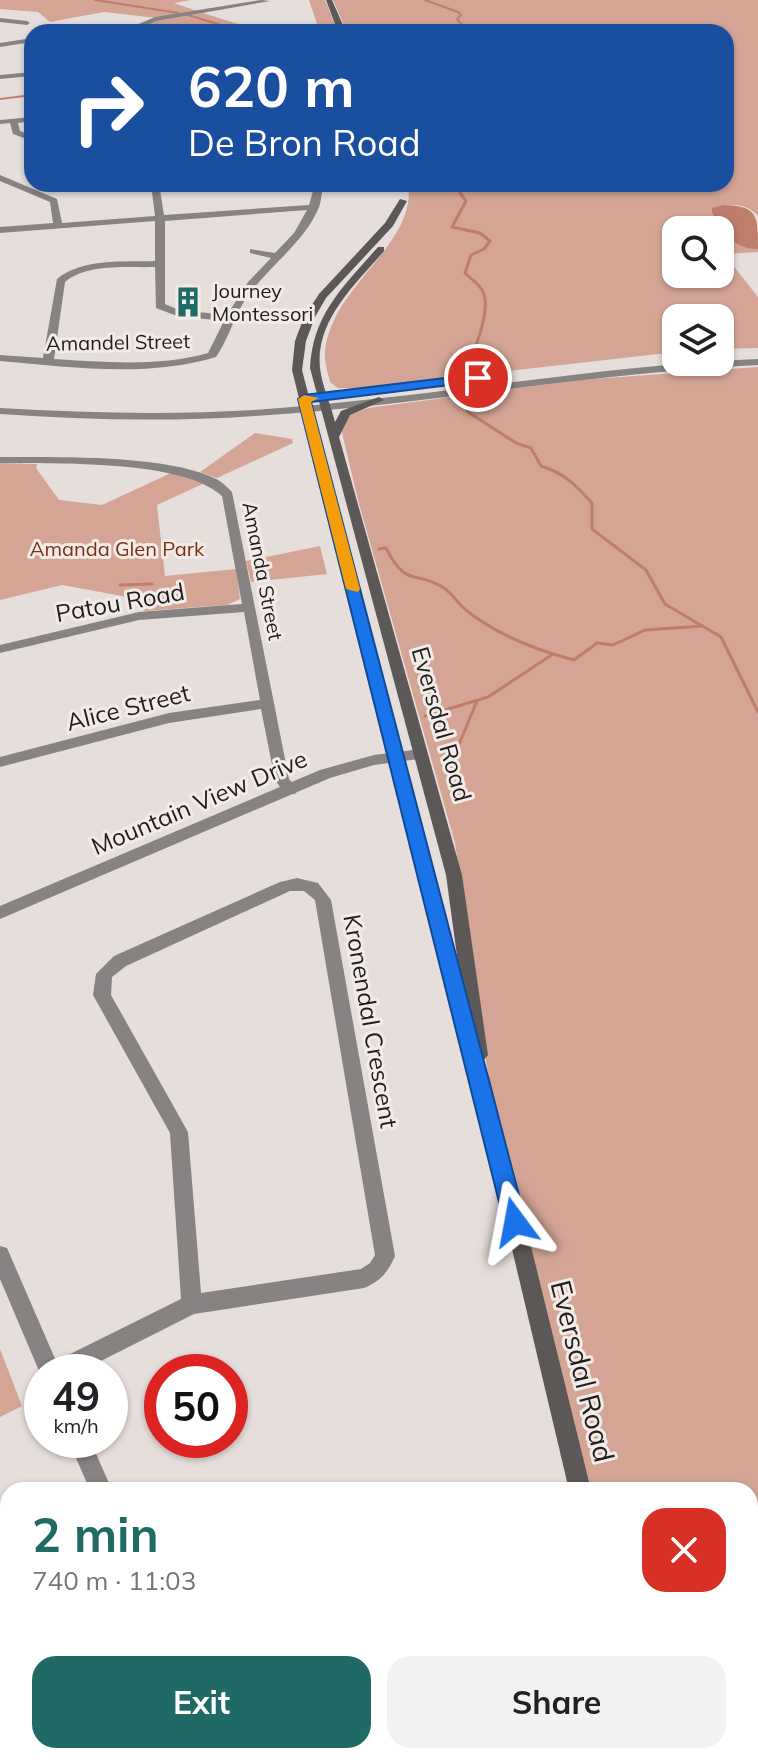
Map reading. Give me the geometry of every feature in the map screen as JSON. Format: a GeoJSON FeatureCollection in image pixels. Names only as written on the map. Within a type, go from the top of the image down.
{"type":"FeatureCollection","features":[{"type":"Feature","properties":{"kind":"main road"},"geometry":{"type":"LineString","coordinates":[[329,0],[339,24]]}},
{"type":"Feature","properties":{"kind":"main road","name":"Eversdal Road"},"geometry":{"type":"LineString","coordinates":[[481,1080],[470,1052],[297,370],[297,350],[306,319],[323,292],[388,228],[404,197],[404,210],[394,233],[337,296],[319,331],[315,368],[461,906],[481,1080],[578,1482]]}},
{"type":"Feature","properties":{"kind":"main road"},"geometry":{"type":"LineString","coordinates":[[334,437],[341,416],[379,400]]}},
{"type":"Feature","properties":{"kind":"street"},"geometry":{"type":"LineString","coordinates":[[143,24],[155,19],[267,0],[271,13]]}},
{"type":"Feature","properties":{"kind":"street"},"geometry":{"type":"LineString","coordinates":[[0,20],[27,23]]}},
{"type":"Feature","properties":{"kind":"street"},"geometry":{"type":"LineString","coordinates":[[0,45],[24,41]]}},
{"type":"Feature","properties":{"kind":"street"},"geometry":{"type":"LineString","coordinates":[[0,77],[24,75]]}},
{"type":"Feature","properties":{"kind":"street"},"geometry":{"type":"LineString","coordinates":[[0,122],[24,120]]}},
{"type":"Feature","properties":{"kind":"street"},"geometry":{"type":"LineString","coordinates":[[14,121],[16,132],[24,136]]}},
{"type":"Feature","properties":{"kind":"street"},"geometry":{"type":"LineString","coordinates":[[0,178],[24,188]]}},
{"type":"Feature","properties":{"kind":"street"},"geometry":{"type":"LineString","coordinates":[[33,192],[54,201],[58,225]]}},
{"type":"Feature","properties":{"kind":"street"},"geometry":{"type":"LineString","coordinates":[[156,192],[160,218],[162,309],[229,318]]}},
{"type":"Feature","properties":{"kind":"street","name":"Amandel Street"},"geometry":{"type":"LineString","coordinates":[[0,358],[48,362],[203,359],[216,349],[229,318],[251,283],[301,233],[315,207],[318,192]]}},
{"type":"Feature","properties":{"kind":"street"},"geometry":{"type":"LineString","coordinates":[[0,230],[315,207]]}},
{"type":"Feature","properties":{"kind":"street"},"geometry":{"type":"LineString","coordinates":[[253,251],[279,257]]}},
{"type":"Feature","properties":{"kind":"street"},"geometry":{"type":"LineString","coordinates":[[48,362],[60,281],[64,276],[88,269],[160,264]]}},
{"type":"Feature","properties":{"kind":"street"},"geometry":{"type":"LineString","coordinates":[[734,354],[758,353]]}},
{"type":"Feature","properties":{"kind":"street"},"geometry":{"type":"LineString","coordinates":[[0,409],[155,416],[324,402],[584,365],[662,358]]}},
{"type":"Feature","properties":{"kind":"street"},"geometry":{"type":"LineString","coordinates":[[324,402],[379,400],[642,368],[758,362]]}},
{"type":"Feature","properties":{"kind":"street","name":"Amanda Street"},"geometry":{"type":"LineString","coordinates":[[0,460],[133,466],[189,473],[215,481],[228,495],[282,780],[290,790]]}},
{"type":"Feature","properties":{"kind":"street","name":"Patou Road"},"geometry":{"type":"LineString","coordinates":[[0,649],[139,616],[250,607]]}},
{"type":"Feature","properties":{"kind":"street","name":"Alice Street"},"geometry":{"type":"LineString","coordinates":[[0,762],[169,718],[268,703]]}},
{"type":"Feature","properties":{"kind":"street","name":"Mountain View Drive"},"geometry":{"type":"LineString","coordinates":[[0,913],[325,774],[421,754]]}},
{"type":"Feature","properties":{"kind":"street","name":"Kronendal Crescent"},"geometry":{"type":"LineString","coordinates":[[93,1354],[192,1304],[364,1278],[377,1270],[385,1256],[323,900],[315,888],[304,884],[286,886],[120,961],[102,979],[102,995],[179,1132],[192,1304]]}},
{"type":"Feature","properties":{"kind":"street"},"geometry":{"type":"LineString","coordinates":[[0,1255],[42,1354]]}},
{"type":"Feature","properties":{"kind":"street"},"geometry":{"type":"LineString","coordinates":[[87,1458],[97,1482]]}},
{"type":"Feature","properties":{"kind":"green space"},"geometry":{"type":"Polygon","coordinates":[[[0,0],[191,0],[174,3],[197,11],[157,18],[104,12],[50,22],[38,12],[0,9],[0,0]]]}},
{"type":"Feature","properties":{"kind":"green space"},"geometry":{"type":"Polygon","coordinates":[[[309,0],[325,0],[335,24],[317,24],[309,0]]]}},
{"type":"Feature","properties":{"kind":"green space"},"geometry":{"type":"Polygon","coordinates":[[[333,0],[758,0],[758,216],[748,208],[724,205],[712,209],[716,216],[662,216],[662,288],[734,288],[734,267],[758,297],[758,348],[734,349],[734,304],[662,304],[662,354],[338,388],[330,382],[326,367],[330,329],[341,307],[400,226],[408,206],[408,192],[734,192],[734,24],[344,24],[333,0]]]}},
{"type":"Feature","properties":{"kind":"green space"},"geometry":{"type":"Polygon","coordinates":[[[203,13],[238,24],[149,24],[157,21],[203,13]]]}},
{"type":"Feature","properties":{"kind":"green space"},"geometry":{"type":"Polygon","coordinates":[[[734,242],[758,249],[758,252],[734,253],[734,242]]]}},
{"type":"Feature","properties":{"kind":"green space"},"geometry":{"type":"Polygon","coordinates":[[[758,367],[758,1482],[586,1482],[489,1081],[455,843],[358,500],[340,424],[351,414],[368,408],[579,380],[662,374],[734,376],[734,369],[758,367]]]}},
{"type":"Feature","properties":{"kind":"green space"},"geometry":{"type":"Polygon","coordinates":[[[255,433],[292,439],[293,443],[217,478],[200,472],[255,433]]]}},
{"type":"Feature","properties":{"kind":"green space","name":"Amanda Glen Park"},"geometry":{"type":"Polygon","coordinates":[[[0,463],[37,464],[36,468],[59,500],[102,505],[171,473],[207,482],[157,505],[165,576],[236,569],[240,599],[227,605],[144,611],[133,598],[62,585],[0,600],[0,463]]]}},
{"type":"Feature","properties":{"kind":"green space"},"geometry":{"type":"Polygon","coordinates":[[[320,546],[327,574],[251,582],[246,561],[320,546]]]}},
{"type":"Feature","properties":{"kind":"green space"},"geometry":{"type":"Polygon","coordinates":[[[0,1349],[22,1406],[0,1417],[0,1349]]]}},
{"type":"Feature","properties":{"kind":"shaded area"},"geometry":{"type":"Polygon","coordinates":[[[723,205],[749,210],[756,220],[758,249],[735,243],[734,216],[715,216],[712,208],[723,205]]]}},
{"type":"Feature","properties":{"kind":"waterway"},"geometry":{"type":"LineString","coordinates":[[95,0],[179,13]]}},
{"type":"Feature","properties":{"kind":"waterway"},"geometry":{"type":"LineString","coordinates":[[425,0],[458,12],[461,15],[457,19],[461,24]]}},
{"type":"Feature","properties":{"kind":"waterway"},"geometry":{"type":"LineString","coordinates":[[188,15],[218,24]]}},
{"type":"Feature","properties":{"kind":"waterway"},"geometry":{"type":"LineString","coordinates":[[0,99],[24,96]]}},
{"type":"Feature","properties":{"kind":"waterway"},"geometry":{"type":"LineString","coordinates":[[460,193],[466,201],[452,227],[480,233],[490,241],[484,249],[471,255],[465,273],[480,286],[485,300],[480,332],[465,373]]}},
{"type":"Feature","properties":{"kind":"waterway"},"geometry":{"type":"LineString","coordinates":[[467,400],[468,412],[516,443],[531,448],[541,466],[563,476],[581,491],[592,503],[592,529],[646,570],[665,604],[702,626]]}},
{"type":"Feature","properties":{"kind":"waterway"},"geometry":{"type":"LineString","coordinates":[[379,549],[386,548],[406,574],[444,588],[466,610],[491,627],[531,646],[574,660],[597,643],[613,645],[645,630],[702,626]]}},
{"type":"Feature","properties":{"kind":"waterway"},"geometry":{"type":"LineString","coordinates":[[120,585],[152,584]]}},
{"type":"Feature","properties":{"kind":"waterway"},"geometry":{"type":"LineString","coordinates":[[702,626],[721,637],[758,712]]}},
{"type":"Feature","properties":{"kind":"waterway"},"geometry":{"type":"LineString","coordinates":[[425,716],[488,697],[553,654]]}},
{"type":"Feature","properties":{"kind":"waterway"},"geometry":{"type":"LineString","coordinates":[[443,762],[452,761],[477,701]]}},
{"type":"Feature","properties":{"kind":"slow traffic"},"geometry":{"type":"LineString","coordinates":[[313,398],[304,399],[353,589]]}},
{"type":"Feature","properties":{"kind":"place","name":"Journey Montessori"},"geometry":{"type":"Point","coordinates":[188,302]}},
{"type":"Feature","properties":{"kind":"route"},"geometry":{"type":"LineString","coordinates":[[478,378],[304,399],[515,1222]]}}]}
